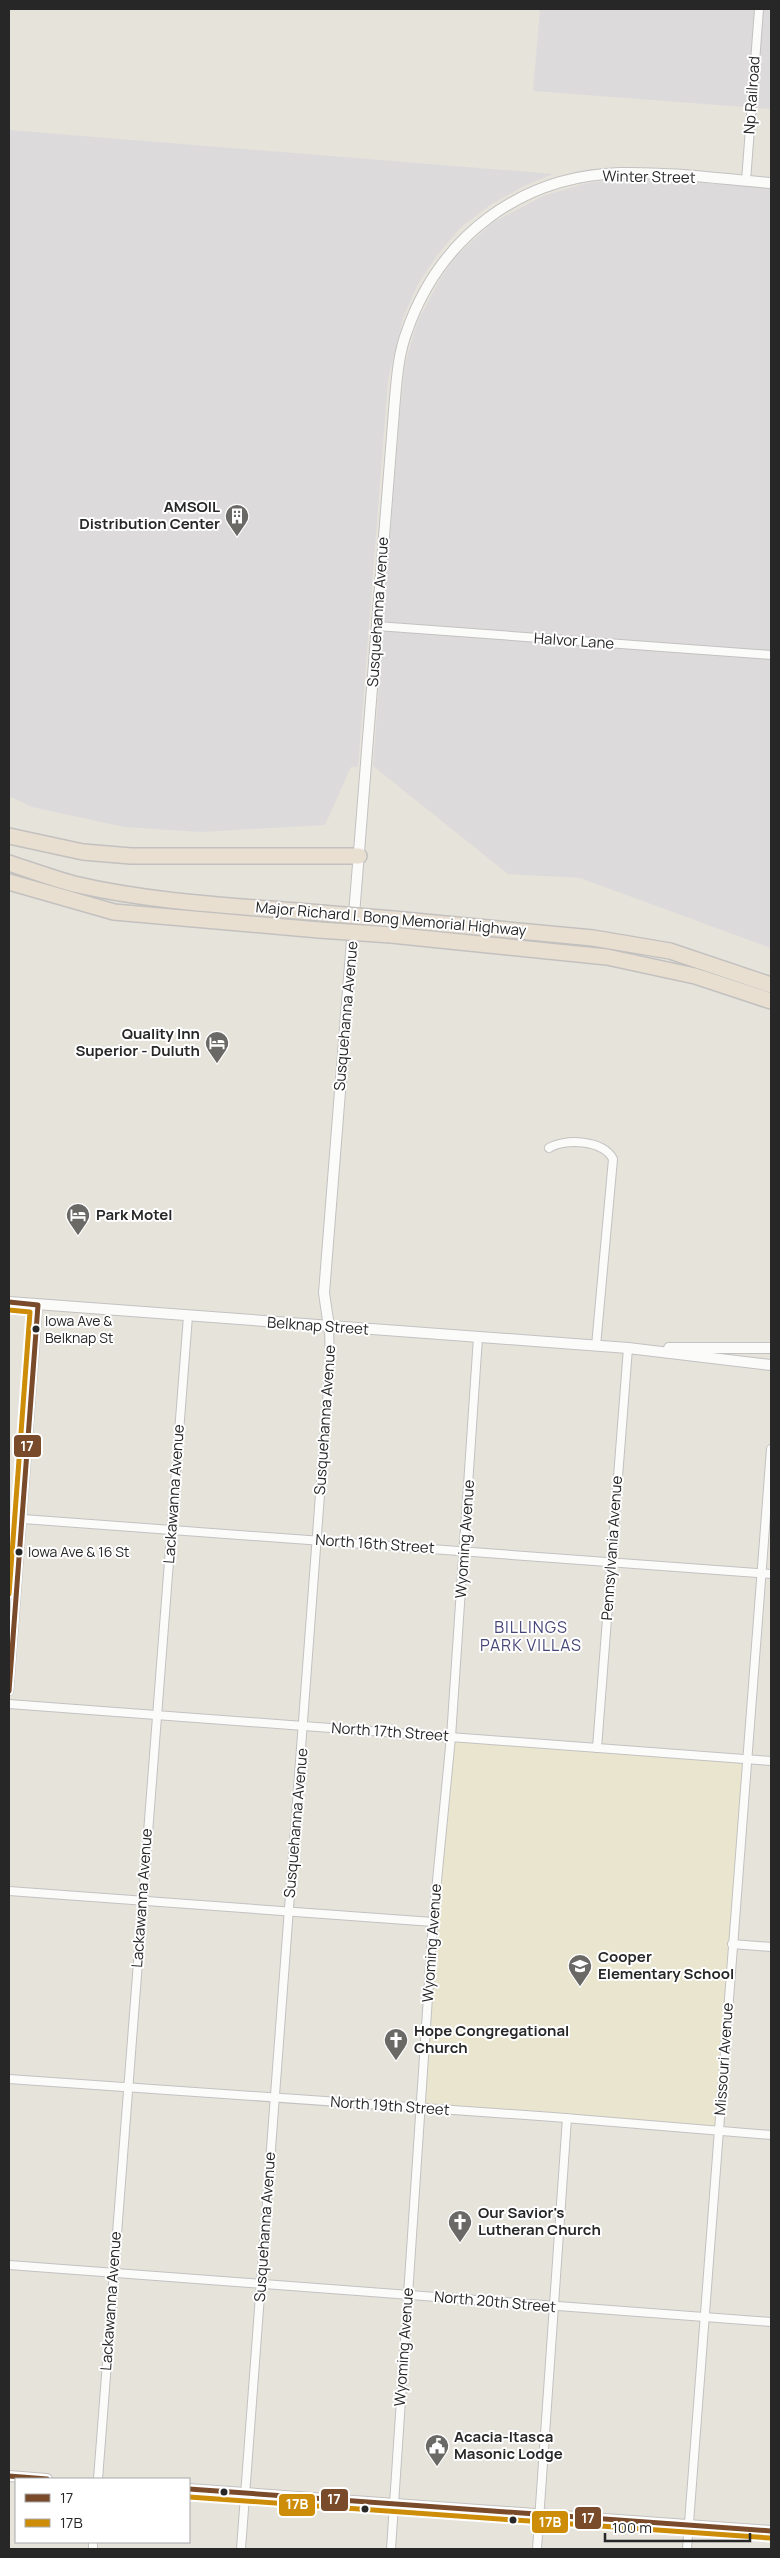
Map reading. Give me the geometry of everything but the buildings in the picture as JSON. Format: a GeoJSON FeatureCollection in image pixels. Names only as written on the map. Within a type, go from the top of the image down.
{"type":"FeatureCollection","features":[{"type":"Feature","properties":{"kind":"highway"},"geometry":{"type":"LineString","coordinates":[[9,836],[83,852],[132,856],[360,856]]}},
{"type":"Feature","properties":{"kind":"highway","name":"Major Richard I. Bong Memorial Highway"},"geometry":{"type":"LineString","coordinates":[[9,863],[74,884],[175,900],[603,940],[670,952],[771,985]]}},
{"type":"Feature","properties":{"kind":"highway","name":"Major Richard I. Bong Memorial Highway"},"geometry":{"type":"LineString","coordinates":[[9,882],[114,912],[391,935],[607,957],[695,976],[771,1001]]}},
{"type":"Feature","properties":{"kind":"street","name":"Np Railroad"},"geometry":{"type":"LineString","coordinates":[[746,181],[759,9]]}},
{"type":"Feature","properties":{"kind":"street","name":"Winter Street"},"geometry":{"type":"LineString","coordinates":[[479,226],[503,208],[527,194],[558,183],[589,176],[620,173],[654,174],[771,183]]}},
{"type":"Feature","properties":{"kind":"street","name":"Susquehanna Avenue"},"geometry":{"type":"LineString","coordinates":[[242,2549],[330,1361],[330,1327],[324,1293],[395,398],[406,331],[429,281],[451,251],[479,226]]}},
{"type":"Feature","properties":{"kind":"street","name":"Halvor Lane"},"geometry":{"type":"LineString","coordinates":[[377,626],[771,656]]}},
{"type":"Feature","properties":{"kind":"street"},"geometry":{"type":"LineString","coordinates":[[549,1148],[566,1143],[601,1146],[610,1152],[613,1159],[596,1346]]}},
{"type":"Feature","properties":{"kind":"street","name":"Belknap Street"},"geometry":{"type":"LineString","coordinates":[[9,1302],[628,1348],[771,1364]]}},
{"type":"Feature","properties":{"kind":"street"},"geometry":{"type":"LineString","coordinates":[[9,1691],[38,1305]]}},
{"type":"Feature","properties":{"kind":"street","name":"Lackawanna Avenue"},"geometry":{"type":"LineString","coordinates":[[98,2478],[141,1901],[188,1316]]}},
{"type":"Feature","properties":{"kind":"street","name":"Wyoming Avenue"},"geometry":{"type":"LineString","coordinates":[[391,2549],[433,1922],[451,1737],[478,1337]]}},
{"type":"Feature","properties":{"kind":"street","name":"Belknap Street"},"geometry":{"type":"LineString","coordinates":[[628,1348],[771,1348]]}},
{"type":"Feature","properties":{"kind":"street","name":"Pennsylvania Avenue"},"geometry":{"type":"LineString","coordinates":[[597,1748],[628,1348]]}},
{"type":"Feature","properties":{"kind":"street","name":"Missouri Avenue"},"geometry":{"type":"LineString","coordinates":[[687,2549],[771,1450]]}},
{"type":"Feature","properties":{"kind":"street","name":"North 16th Street"},"geometry":{"type":"LineString","coordinates":[[9,1518],[771,1574]]}},
{"type":"Feature","properties":{"kind":"street","name":"North 17th Street"},"geometry":{"type":"LineString","coordinates":[[9,1704],[771,1761]]}},
{"type":"Feature","properties":{"kind":"street"},"geometry":{"type":"LineString","coordinates":[[9,1891],[433,1922]]}},
{"type":"Feature","properties":{"kind":"street"},"geometry":{"type":"LineString","coordinates":[[732,1944],[771,1947]]}},
{"type":"Feature","properties":{"kind":"street","name":"North 19th Street"},"geometry":{"type":"LineString","coordinates":[[9,2079],[420,2107],[771,2135]]}},
{"type":"Feature","properties":{"kind":"street"},"geometry":{"type":"LineString","coordinates":[[537,2549],[567,2118]]}},
{"type":"Feature","properties":{"kind":"street","name":"North 20th Street"},"geometry":{"type":"LineString","coordinates":[[9,2265],[771,2322]]}},
{"type":"Feature","properties":{"kind":"street"},"geometry":{"type":"LineString","coordinates":[[9,2476],[34,2478]]}},
{"type":"Feature","properties":{"kind":"street"},"geometry":{"type":"LineString","coordinates":[[190,2489],[771,2531]]}},
{"type":"Feature","properties":{"kind":"shaded area"},"geometry":{"type":"Polygon","coordinates":[[[540,9],[771,9],[771,109],[533,91],[540,9]]]}},
{"type":"Feature","properties":{"kind":"shaded area"},"geometry":{"type":"Polygon","coordinates":[[[9,130],[553,174],[524,186],[490,205],[460,228],[438,254],[418,284],[403,318],[388,380],[358,767],[351,767],[325,825],[200,832],[124,827],[32,807],[9,796],[9,130]]]}},
{"type":"Feature","properties":{"kind":"shaded area"},"geometry":{"type":"Polygon","coordinates":[[[612,180],[666,180],[771,188],[771,948],[580,878],[508,874],[373,766],[399,421],[405,364],[417,323],[440,279],[455,257],[492,223],[543,196],[587,183],[612,180]]]}},
{"type":"Feature","properties":{"kind":"shaded area","name":"Cooper Elementary School"},"geometry":{"type":"Polygon","coordinates":[[[451,1737],[747,1759],[720,2131],[420,2107],[451,1737]]]}},
{"type":"Feature","properties":{"kind":"transit line","name":"17"},"geometry":{"type":"LineString","coordinates":[[9,1302],[38,1305],[9,1691]]}},
{"type":"Feature","properties":{"kind":"transit line","name":"17B"},"geometry":{"type":"LineString","coordinates":[[9,1310],[30,1312],[9,1594]]}},
{"type":"Feature","properties":{"kind":"transit line","name":"17"},"geometry":{"type":"LineString","coordinates":[[9,2476],[34,2478]]}},
{"type":"Feature","properties":{"kind":"transit line","name":"17"},"geometry":{"type":"LineString","coordinates":[[190,2489],[771,2531]]}},
{"type":"Feature","properties":{"kind":"transit line","name":"17B"},"geometry":{"type":"LineString","coordinates":[[190,2497],[770,2538]]}},
{"type":"Feature","properties":{"kind":"place","name":"AMSOIL Distribution Center"},"geometry":{"type":"Point","coordinates":[237,537]}},
{"type":"Feature","properties":{"kind":"place","name":"Quality Inn Superior - Duluth"},"geometry":{"type":"Point","coordinates":[217,1064]}},
{"type":"Feature","properties":{"kind":"place","name":"Park Motel"},"geometry":{"type":"Point","coordinates":[78,1236]}},
{"type":"Feature","properties":{"kind":"place","name":"Iowa Ave & Belknap St"},"geometry":{"type":"Point","coordinates":[36,1329]}},
{"type":"Feature","properties":{"kind":"place","name":"Iowa Ave & 16 St"},"geometry":{"type":"Point","coordinates":[19,1552]}},
{"type":"Feature","properties":{"kind":"place","name":"Cooper Elementary School"},"geometry":{"type":"Point","coordinates":[580,1987]}},
{"type":"Feature","properties":{"kind":"place","name":"Hope Congregational Church"},"geometry":{"type":"Point","coordinates":[396,2061]}},
{"type":"Feature","properties":{"kind":"place","name":"Our Savior's Lutheran Church"},"geometry":{"type":"Point","coordinates":[460,2243]}},
{"type":"Feature","properties":{"kind":"place","name":"Acacia-Itasca Masonic Lodge"},"geometry":{"type":"Point","coordinates":[437,2467]}},
{"type":"Feature","properties":{"kind":"district","name":"BILLINGS PARK VILLAS"},"geometry":{"type":"Point","coordinates":[531,1636]}}]}
